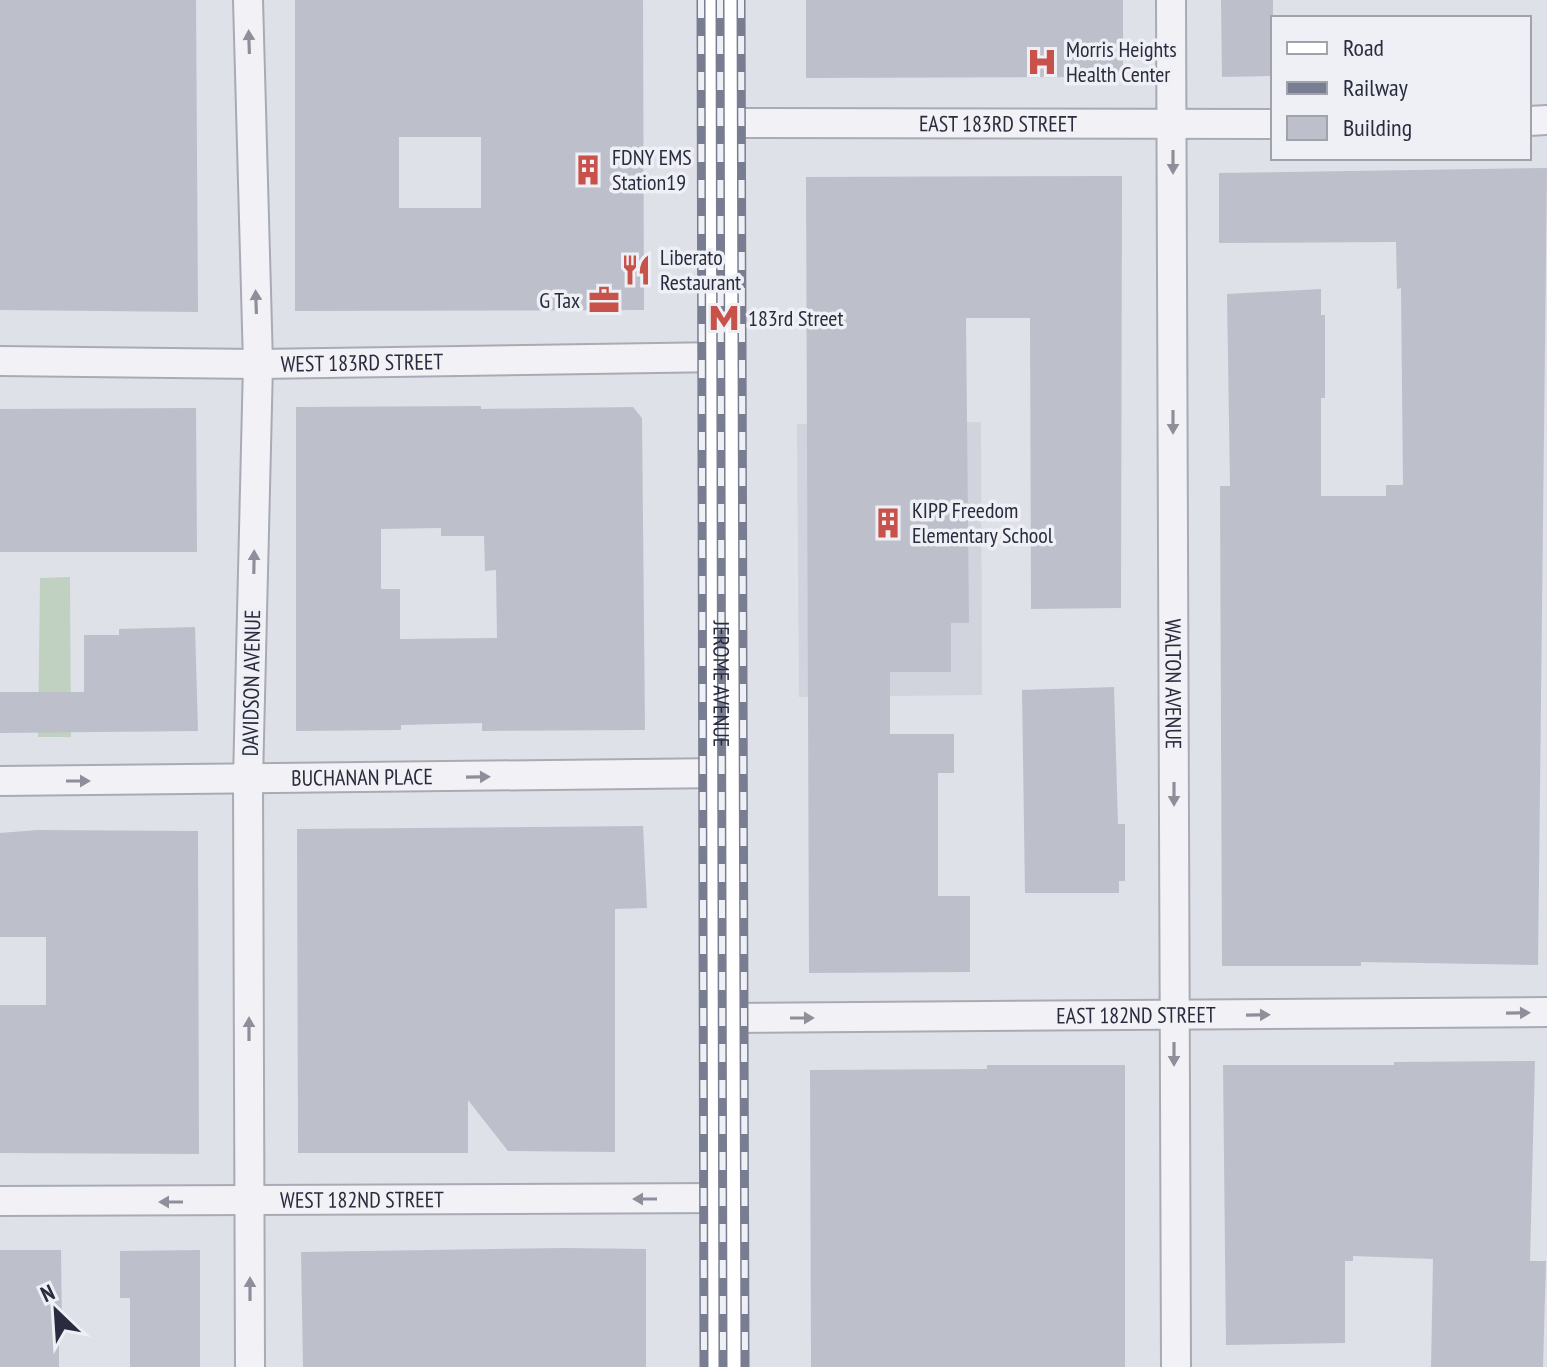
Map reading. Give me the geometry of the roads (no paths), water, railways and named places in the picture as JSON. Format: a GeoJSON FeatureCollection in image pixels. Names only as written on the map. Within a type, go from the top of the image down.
{"type":"FeatureCollection","features":[{"type":"Feature","properties":{"kind":"main road","name":"JEROME AVENUE"},"geometry":{"type":"LineString","coordinates":[[720,0],[723,1367]]}},
{"type":"Feature","properties":{"kind":"street","name":"DAVIDSON AVENUE"},"geometry":{"type":"LineString","coordinates":[[248,0],[258,364],[248,780],[250,1367]]}},
{"type":"Feature","properties":{"kind":"street","name":"WALTON AVENUE"},"geometry":{"type":"LineString","coordinates":[[1171,0],[1176,1367]]}},
{"type":"Feature","properties":{"kind":"street","name":"EAST 183RD STREET"},"geometry":{"type":"LineString","coordinates":[[722,123],[1271,124]]}},
{"type":"Feature","properties":{"kind":"street","name":"WEST 183RD STREET"},"geometry":{"type":"LineString","coordinates":[[0,361],[258,364],[723,357]]}},
{"type":"Feature","properties":{"kind":"street","name":"BUCHANAN PLACE"},"geometry":{"type":"LineString","coordinates":[[0,781],[724,773]]}},
{"type":"Feature","properties":{"kind":"street","name":"EAST 182ND STREET"},"geometry":{"type":"LineString","coordinates":[[724,1018],[1547,1012]]}},
{"type":"Feature","properties":{"kind":"street","name":"WEST 182ND STREET"},"geometry":{"type":"LineString","coordinates":[[0,1201],[723,1198]]}},
{"type":"Feature","properties":{"kind":"railway"},"geometry":{"type":"LineString","coordinates":[[701,0],[704,1367]]}},
{"type":"Feature","properties":{"kind":"railway"},"geometry":{"type":"LineString","coordinates":[[720,0],[723,1367]]}},
{"type":"Feature","properties":{"kind":"railway"},"geometry":{"type":"LineString","coordinates":[[741,0],[745,1367]]}},
{"type":"Feature","properties":{"kind":"place","name":"Morris Heights Health Center"},"geometry":{"type":"Point","coordinates":[1042,62]}},
{"type":"Feature","properties":{"kind":"place","name":"FDNY EMS Station19"},"geometry":{"type":"Point","coordinates":[588,170]}},
{"type":"Feature","properties":{"kind":"place","name":"Liberato Restaurant"},"geometry":{"type":"Point","coordinates":[636,270]}},
{"type":"Feature","properties":{"kind":"place","name":"G Tax"},"geometry":{"type":"Point","coordinates":[604,300]}},
{"type":"Feature","properties":{"kind":"place","name":"183rd Street"},"geometry":{"type":"Point","coordinates":[724,318]}},
{"type":"Feature","properties":{"kind":"place","name":"KIPP Freedom Elementary School"},"geometry":{"type":"Point","coordinates":[888,523]}}]}
